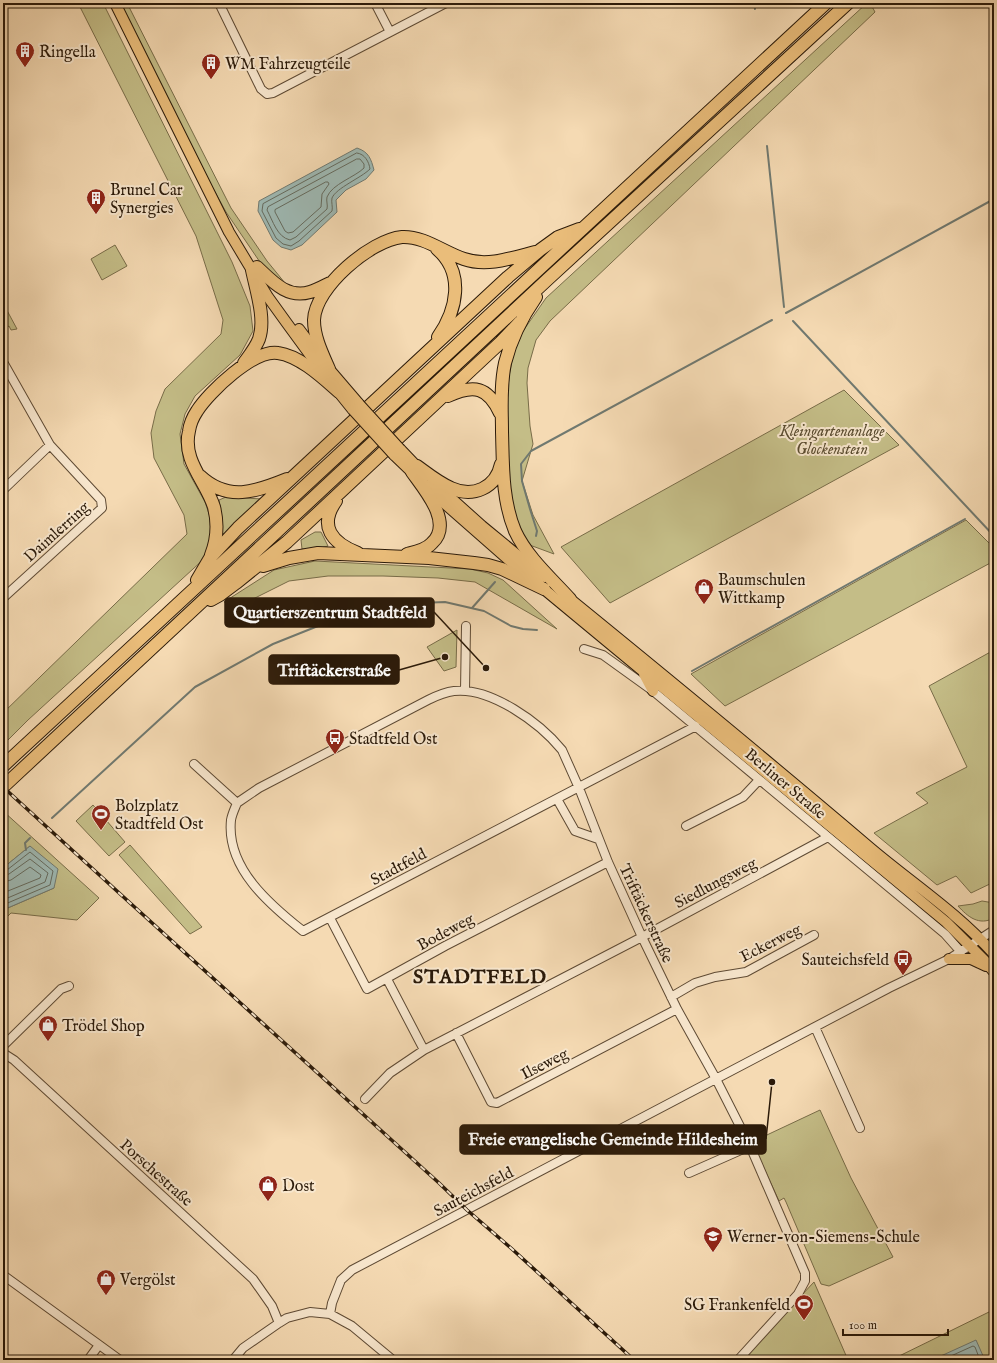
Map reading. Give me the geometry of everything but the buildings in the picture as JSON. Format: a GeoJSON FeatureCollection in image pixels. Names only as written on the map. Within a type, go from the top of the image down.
{"type":"FeatureCollection","features":[{"type":"Feature","properties":{"kind":"highway"},"geometry":{"type":"LineString","coordinates":[[4,765],[826,3]]}},
{"type":"Feature","properties":{"kind":"highway"},"geometry":{"type":"LineString","coordinates":[[3,787],[548,279],[848,3]]}},
{"type":"Feature","properties":{"kind":"highway"},"geometry":{"type":"LineString","coordinates":[[210,558],[238,528],[508,277],[558,237],[586,226]]}},
{"type":"Feature","properties":{"kind":"highway"},"geometry":{"type":"LineString","coordinates":[[254,268],[278,287],[290,292],[301,294],[311,292],[331,282],[364,254],[384,242],[401,237],[411,237],[464,259],[477,262],[491,262],[509,259],[540,250]]}},
{"type":"Feature","properties":{"kind":"highway"},"geometry":{"type":"LineString","coordinates":[[426,353],[443,330],[450,317],[456,290],[455,280],[449,263],[438,250],[430,244]]}},
{"type":"Feature","properties":{"kind":"highway"},"geometry":{"type":"LineString","coordinates":[[242,366],[258,340],[261,328],[261,316],[254,268]]}},
{"type":"Feature","properties":{"kind":"highway"},"geometry":{"type":"LineString","coordinates":[[196,607],[220,595],[287,542],[440,400],[520,322],[548,279]]}},
{"type":"Feature","properties":{"kind":"highway"},"geometry":{"type":"LineString","coordinates":[[329,369],[315,334],[314,319],[317,306],[331,282]]}},
{"type":"Feature","properties":{"kind":"highway"},"geometry":{"type":"LineString","coordinates":[[520,322],[511,344],[506,362],[501,396],[505,491],[508,511],[526,550],[545,573],[570,599]]}},
{"type":"Feature","properties":{"kind":"highway"},"geometry":{"type":"LineString","coordinates":[[188,594],[210,558],[215,546],[216,538],[215,514],[210,499],[189,457],[188,445],[188,433],[191,423],[205,401],[242,366],[262,355],[278,353],[290,357],[305,365],[321,376],[339,392]]}},
{"type":"Feature","properties":{"kind":"highway"},"geometry":{"type":"LineString","coordinates":[[440,400],[461,390],[471,388],[481,390],[488,394],[495,402],[502,416]]}},
{"type":"Feature","properties":{"kind":"highway"},"geometry":{"type":"LineString","coordinates":[[414,469],[450,488],[470,492],[480,491],[488,486],[494,479],[499,471],[503,455]]}},
{"type":"Feature","properties":{"kind":"highway"},"geometry":{"type":"LineString","coordinates":[[399,557],[426,548],[433,543],[440,526],[437,511],[414,469]]}},
{"type":"Feature","properties":{"kind":"highway"},"geometry":{"type":"LineString","coordinates":[[195,471],[213,486],[229,492],[254,491],[293,477]]}},
{"type":"Feature","properties":{"kind":"highway"},"geometry":{"type":"LineString","coordinates":[[347,486],[330,510],[328,520],[330,532],[334,539],[340,544],[364,555]]}},
{"type":"Feature","properties":{"kind":"highway"},"geometry":{"type":"LineString","coordinates":[[256,568],[289,558],[318,553],[451,560],[488,565],[502,569],[544,589]]}},
{"type":"Feature","properties":{"kind":"main road"},"geometry":{"type":"LineString","coordinates":[[115,3],[206,186],[286,322],[339,392],[356,407],[397,452],[471,527],[946,922],[993,971]]}},
{"type":"Feature","properties":{"kind":"main road"},"geometry":{"type":"LineString","coordinates":[[254,268],[356,407]]}},
{"type":"Feature","properties":{"kind":"main road"},"geometry":{"type":"LineString","coordinates":[[414,469],[806,793],[893,867],[952,913],[994,954]]}},
{"type":"Feature","properties":{"kind":"main road"},"geometry":{"type":"LineString","coordinates":[[643,670],[653,691]]}},
{"type":"Feature","properties":{"kind":"main road"},"geometry":{"type":"LineString","coordinates":[[949,959],[972,959],[993,971]]}},
{"type":"Feature","properties":{"kind":"street"},"geometry":{"type":"LineString","coordinates":[[219,3],[262,89],[267,94],[273,93],[446,3]]}},
{"type":"Feature","properties":{"kind":"street"},"geometry":{"type":"LineString","coordinates":[[375,3],[390,32]]}},
{"type":"Feature","properties":{"kind":"street","name":"Daimlerring"},"geometry":{"type":"LineString","coordinates":[[3,362],[50,445],[101,500],[102,508],[3,598]]}},
{"type":"Feature","properties":{"kind":"street"},"geometry":{"type":"LineString","coordinates":[[3,490],[50,445]]}},
{"type":"Feature","properties":{"kind":"street"},"geometry":{"type":"LineString","coordinates":[[465,691],[466,626]]}},
{"type":"Feature","properties":{"kind":"street","name":"Berliner Straße"},"geometry":{"type":"LineString","coordinates":[[584,649],[603,655],[653,691],[945,934],[961,952]]}},
{"type":"Feature","properties":{"kind":"street","name":"Triftäckerstraße"},"geometry":{"type":"LineString","coordinates":[[237,803],[266,784],[428,700],[446,693],[465,691],[479,694],[511,706],[544,730],[562,750],[579,788],[598,839],[642,937],[677,1009],[716,1079],[750,1146],[805,1273],[805,1281],[798,1294],[738,1360]]}},
{"type":"Feature","properties":{"kind":"street","name":"Stadtfeld"},"geometry":{"type":"LineString","coordinates":[[237,803],[231,818],[231,831],[232,840],[238,859],[255,887],[289,920],[303,931],[696,726]]}},
{"type":"Feature","properties":{"kind":"street"},"geometry":{"type":"LineString","coordinates":[[194,764],[237,803]]}},
{"type":"Feature","properties":{"kind":"street"},"geometry":{"type":"LineString","coordinates":[[686,826],[743,797],[759,780]]}},
{"type":"Feature","properties":{"kind":"street"},"geometry":{"type":"LineString","coordinates":[[557,799],[575,831],[598,839]]}},
{"type":"Feature","properties":{"kind":"street","name":"Siedlungsweg"},"geometry":{"type":"LineString","coordinates":[[365,1099],[390,1073],[424,1050],[642,937],[828,837]]}},
{"type":"Feature","properties":{"kind":"street","name":"Bodeweg"},"geometry":{"type":"LineString","coordinates":[[330,918],[367,989],[446,946],[608,862]]}},
{"type":"Feature","properties":{"kind":"street"},"geometry":{"type":"LineString","coordinates":[[970,946],[994,930]]}},
{"type":"Feature","properties":{"kind":"street","name":"Eckerweg"},"geometry":{"type":"LineString","coordinates":[[671,997],[695,983],[715,977],[746,972],[814,935]]}},
{"type":"Feature","properties":{"kind":"street","name":"Sauteichsfeld"},"geometry":{"type":"LineString","coordinates":[[330,1314],[332,1303],[341,1280],[352,1270],[889,988],[949,959],[970,946]]}},
{"type":"Feature","properties":{"kind":"street"},"geometry":{"type":"LineString","coordinates":[[387,978],[424,1050]]}},
{"type":"Feature","properties":{"kind":"street"},"geometry":{"type":"LineString","coordinates":[[3,1046],[61,989],[69,986]]}},
{"type":"Feature","properties":{"kind":"street","name":"Ilseweg"},"geometry":{"type":"LineString","coordinates":[[456,1033],[491,1102],[497,1103],[677,1009]]}},
{"type":"Feature","properties":{"kind":"street"},"geometry":{"type":"LineString","coordinates":[[815,1027],[860,1128]]}},
{"type":"Feature","properties":{"kind":"street","name":"Porschestraße"},"geometry":{"type":"LineString","coordinates":[[3,1053],[14,1060],[253,1279],[272,1306],[279,1323]]}},
{"type":"Feature","properties":{"kind":"street"},"geometry":{"type":"LineString","coordinates":[[690,1172],[750,1146]]}},
{"type":"Feature","properties":{"kind":"street"},"geometry":{"type":"LineString","coordinates":[[3,1275],[120,1360]]}},
{"type":"Feature","properties":{"kind":"street"},"geometry":{"type":"LineString","coordinates":[[233,1360],[243,1348],[287,1318],[310,1312],[330,1314],[352,1326],[393,1360]]}},
{"type":"Feature","properties":{"kind":"street"},"geometry":{"type":"LineString","coordinates":[[88,1360],[99,1345]]}},
{"type":"Feature","properties":{"kind":"green space"},"geometry":{"type":"Polygon","coordinates":[[[78,3],[103,3],[232,262],[250,306],[253,331],[240,355],[195,396],[185,414],[180,434],[184,464],[205,502],[211,520],[212,538],[205,558],[28,720],[3,745],[3,713],[187,534],[184,515],[154,458],[151,433],[156,411],[165,389],[221,334],[223,320],[196,236],[78,3]]]}},
{"type":"Feature","properties":{"kind":"green space"},"geometry":{"type":"Polygon","coordinates":[[[119,3],[127,3],[231,208],[267,261],[285,283],[284,286],[266,271],[226,212],[204,172],[119,3]]]}},
{"type":"Feature","properties":{"kind":"green space"},"geometry":{"type":"Polygon","coordinates":[[[867,3],[870,3],[875,12],[550,321],[536,340],[528,368],[527,383],[530,426],[533,444],[522,481],[533,515],[554,554],[527,544],[512,509],[507,471],[506,413],[509,377],[513,354],[523,331],[546,298],[867,3]]]}},
{"type":"Feature","properties":{"kind":"green space"},"geometry":{"type":"Polygon","coordinates":[[[115,245],[127,266],[102,280],[91,259],[115,245]]]}},
{"type":"Feature","properties":{"kind":"green space"},"geometry":{"type":"Polygon","coordinates":[[[3,303],[17,329],[11,330],[9,326],[3,330],[3,303]]]}},
{"type":"Feature","properties":{"kind":"green space","name":"Kleingartenanlage Glockenstein"},"geometry":{"type":"Polygon","coordinates":[[[844,390],[899,445],[610,603],[561,547],[844,390]]]}},
{"type":"Feature","properties":{"kind":"green space"},"geometry":{"type":"Polygon","coordinates":[[[226,497],[263,499],[218,543],[221,514],[219,500],[226,497]]]}},
{"type":"Feature","properties":{"kind":"green space"},"geometry":{"type":"Polygon","coordinates":[[[966,520],[994,548],[994,561],[725,706],[691,674],[966,520]]]}},
{"type":"Feature","properties":{"kind":"green space"},"geometry":{"type":"Polygon","coordinates":[[[315,532],[321,532],[328,546],[316,549],[302,549],[301,540],[315,532]]]}},
{"type":"Feature","properties":{"kind":"green space"},"geometry":{"type":"Polygon","coordinates":[[[315,561],[470,569],[488,573],[503,580],[557,629],[475,582],[438,578],[328,576],[289,581],[245,603],[224,602],[274,570],[315,561]]]}},
{"type":"Feature","properties":{"kind":"green space"},"geometry":{"type":"Polygon","coordinates":[[[457,630],[456,667],[444,671],[427,647],[457,630]]]}},
{"type":"Feature","properties":{"kind":"green space"},"geometry":{"type":"Polygon","coordinates":[[[994,650],[994,882],[971,893],[956,876],[937,885],[874,833],[928,803],[916,793],[967,767],[929,686],[994,650]]]}},
{"type":"Feature","properties":{"kind":"green space","name":"Bolzplatz Stadtfeld Ost"},"geometry":{"type":"Polygon","coordinates":[[[93,805],[125,842],[109,856],[76,821],[93,805]]]}},
{"type":"Feature","properties":{"kind":"green space"},"geometry":{"type":"Polygon","coordinates":[[[3,811],[99,898],[77,920],[11,913],[3,921],[3,910],[54,888],[30,846],[3,868],[3,811]]]}},
{"type":"Feature","properties":{"kind":"green space"},"geometry":{"type":"Polygon","coordinates":[[[130,845],[202,927],[190,934],[119,855],[130,845]]]}},
{"type":"Feature","properties":{"kind":"green space"},"geometry":{"type":"Polygon","coordinates":[[[982,901],[994,903],[994,918],[979,921],[970,917],[958,906],[973,904],[982,901]]]}},
{"type":"Feature","properties":{"kind":"green space"},"geometry":{"type":"Polygon","coordinates":[[[820,1110],[851,1178],[893,1257],[829,1286],[821,1284],[786,1202],[784,1198],[779,1201],[752,1142],[820,1110]]]}},
{"type":"Feature","properties":{"kind":"green space","name":"SG Frankenfeld"},"geometry":{"type":"Polygon","coordinates":[[[814,1282],[848,1360],[741,1360],[814,1282]]]}},
{"type":"Feature","properties":{"kind":"green space"},"geometry":{"type":"Polygon","coordinates":[[[991,1311],[994,1318],[994,1360],[891,1360],[991,1311]]]}},
{"type":"Feature","properties":{"kind":"water"},"geometry":{"type":"Polygon","coordinates":[[[357,148],[369,156],[374,170],[366,179],[346,190],[336,200],[337,212],[302,245],[291,250],[281,247],[273,240],[258,211],[259,201],[357,148]]]}},
{"type":"Feature","properties":{"kind":"water"},"geometry":{"type":"Polygon","coordinates":[[[30,846],[58,869],[54,888],[3,910],[3,868],[30,846]]]}},
{"type":"Feature","properties":{"kind":"water"},"geometry":{"type":"Polygon","coordinates":[[[976,1340],[984,1358],[982,1360],[932,1360],[976,1340]]]}},
{"type":"Feature","properties":{"kind":"waterway"},"geometry":{"type":"LineString","coordinates":[[754,3],[755,9]]}},
{"type":"Feature","properties":{"kind":"waterway"},"geometry":{"type":"LineString","coordinates":[[767,146],[784,307]]}},
{"type":"Feature","properties":{"kind":"waterway"},"geometry":{"type":"LineString","coordinates":[[786,313],[994,199]]}},
{"type":"Feature","properties":{"kind":"waterway"},"geometry":{"type":"LineString","coordinates":[[536,536],[537,531],[522,481],[521,464],[531,451],[772,320]]}},
{"type":"Feature","properties":{"kind":"waterway"},"geometry":{"type":"LineString","coordinates":[[793,321],[994,536]]}},
{"type":"Feature","properties":{"kind":"waterway"},"geometry":{"type":"LineString","coordinates":[[692,671],[965,519]]}},
{"type":"Feature","properties":{"kind":"waterway"},"geometry":{"type":"LineString","coordinates":[[472,608],[495,582]]}},
{"type":"Feature","properties":{"kind":"waterway"},"geometry":{"type":"LineString","coordinates":[[52,818],[195,687],[273,644],[328,622],[392,606],[445,602],[484,611],[511,626],[537,630]]}},
{"type":"Feature","properties":{"kind":"waterway"},"geometry":{"type":"LineString","coordinates":[[26,850],[25,843],[30,838]]}},
{"type":"Feature","properties":{"kind":"railway"},"geometry":{"type":"LineString","coordinates":[[3,787],[467,1210],[634,1360]]}},
{"type":"Feature","properties":{"kind":"place","name":"Ringella"},"geometry":{"type":"Point","coordinates":[25,68]}},
{"type":"Feature","properties":{"kind":"place","name":"WM Fahrzeugteile"},"geometry":{"type":"Point","coordinates":[211,80]}},
{"type":"Feature","properties":{"kind":"place","name":"Brunel Car Synergies"},"geometry":{"type":"Point","coordinates":[96,215]}},
{"type":"Feature","properties":{"kind":"place","name":"Baumschulen Wittkamp"},"geometry":{"type":"Point","coordinates":[704,605]}},
{"type":"Feature","properties":{"kind":"place","name":"Triftäckerstraße"},"geometry":{"type":"Point","coordinates":[445,657]}},
{"type":"Feature","properties":{"kind":"place","name":"Quartierszentrum Stadtfeld"},"geometry":{"type":"Point","coordinates":[486,668]}},
{"type":"Feature","properties":{"kind":"place","name":"Stadtfeld Ost"},"geometry":{"type":"Point","coordinates":[335,755]}},
{"type":"Feature","properties":{"kind":"place","name":"Bolzplatz Stadtfeld Ost"},"geometry":{"type":"Point","coordinates":[101,831]}},
{"type":"Feature","properties":{"kind":"place","name":"Sauteichsfeld"},"geometry":{"type":"Point","coordinates":[903,976]}},
{"type":"Feature","properties":{"kind":"place","name":"Trödel Shop"},"geometry":{"type":"Point","coordinates":[48,1042]}},
{"type":"Feature","properties":{"kind":"place","name":"Freie evangelische Gemeinde Hildesheim"},"geometry":{"type":"Point","coordinates":[772,1082]}},
{"type":"Feature","properties":{"kind":"place","name":"Dost"},"geometry":{"type":"Point","coordinates":[268,1202]}},
{"type":"Feature","properties":{"kind":"place","name":"Werner-von-Siemens-Schule"},"geometry":{"type":"Point","coordinates":[713,1253]}},
{"type":"Feature","properties":{"kind":"place","name":"Vergölst"},"geometry":{"type":"Point","coordinates":[106,1296]}},
{"type":"Feature","properties":{"kind":"place","name":"SG Frankenfeld"},"geometry":{"type":"Point","coordinates":[804,1321]}},
{"type":"Feature","properties":{"kind":"district","name":"STADTFELD"},"geometry":{"type":"Point","coordinates":[480,976]}}]}
